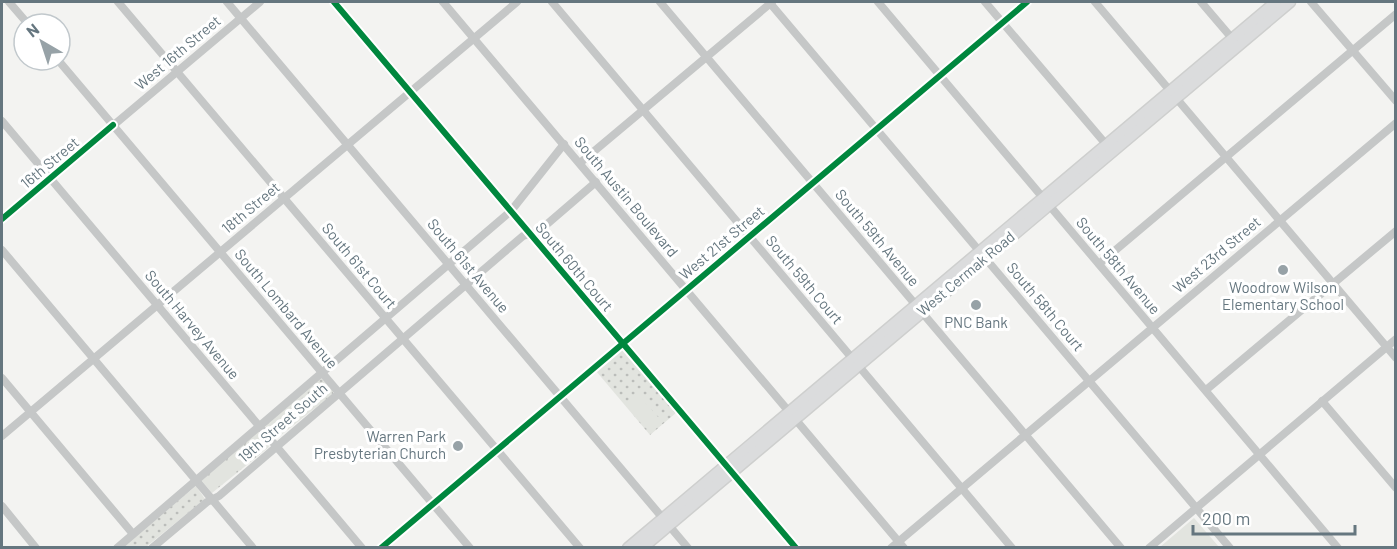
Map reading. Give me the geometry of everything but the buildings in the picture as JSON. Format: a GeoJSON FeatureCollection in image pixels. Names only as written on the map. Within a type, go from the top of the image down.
{"type":"FeatureCollection","features":[{"type":"Feature","properties":{"kind":"main road","name":"West Cermak Road"},"geometry":{"type":"LineString","coordinates":[[1235,42],[1276,2]]}},
{"type":"Feature","properties":{"kind":"main road","name":"West Cermak Road"},"geometry":{"type":"LineString","coordinates":[[628,548],[666,522],[1235,42],[1290,2]]}},
{"type":"Feature","properties":{"kind":"main road","name":"West Cermak Road"},"geometry":{"type":"LineString","coordinates":[[642,548],[666,522]]}},
{"type":"Feature","properties":{"kind":"street","name":"South 61st Court"},"geometry":{"type":"LineString","coordinates":[[118,2],[580,548]]}},
{"type":"Feature","properties":{"kind":"street","name":"South 61st Avenue"},"geometry":{"type":"LineString","coordinates":[[226,2],[688,548]]}},
{"type":"Feature","properties":{"kind":"street","name":"West 16th Street"},"geometry":{"type":"LineString","coordinates":[[113,125],[260,2]]}},
{"type":"Feature","properties":{"kind":"street","name":"South 60th Court"},"geometry":{"type":"LineString","coordinates":[[334,2],[796,548]]}},
{"type":"Feature","properties":{"kind":"street","name":"South Austin Boulevard"},"geometry":{"type":"LineString","coordinates":[[443,2],[902,544]]}},
{"type":"Feature","properties":{"kind":"street","name":"18th Street"},"geometry":{"type":"LineString","coordinates":[[2,436],[517,2]]}},
{"type":"Feature","properties":{"kind":"street","name":"South 59th Court"},"geometry":{"type":"LineString","coordinates":[[552,2],[1012,548]]}},
{"type":"Feature","properties":{"kind":"street","name":"South 59th Avenue"},"geometry":{"type":"LineString","coordinates":[[660,2],[1120,548]]}},
{"type":"Feature","properties":{"kind":"street"},"geometry":{"type":"LineString","coordinates":[[579,163],[771,2]]}},
{"type":"Feature","properties":{"kind":"street","name":"South 58th Court"},"geometry":{"type":"LineString","coordinates":[[771,2],[1230,548]]}},
{"type":"Feature","properties":{"kind":"street","name":"South 58th Avenue"},"geometry":{"type":"LineString","coordinates":[[878,2],[1338,548]]}},
{"type":"Feature","properties":{"kind":"street"},"geometry":{"type":"LineString","coordinates":[[985,2],[1109,148]]}},
{"type":"Feature","properties":{"kind":"street","name":"West 21st Street"},"geometry":{"type":"LineString","coordinates":[[381,548],[1026,2]]}},
{"type":"Feature","properties":{"kind":"street"},"geometry":{"type":"LineString","coordinates":[[1095,2],[1395,358]]}},
{"type":"Feature","properties":{"kind":"street"},"geometry":{"type":"LineString","coordinates":[[1201,2],[1235,42]]}},
{"type":"Feature","properties":{"kind":"street"},"geometry":{"type":"LineString","coordinates":[[1311,2],[1395,101]]}},
{"type":"Feature","properties":{"kind":"street"},"geometry":{"type":"LineString","coordinates":[[1099,264],[1395,14]]}},
{"type":"Feature","properties":{"kind":"street","name":"South Lombard Avenue"},"geometry":{"type":"LineString","coordinates":[[68,72],[470,548]]}},
{"type":"Feature","properties":{"kind":"street","name":"South Harvey Avenue"},"geometry":{"type":"LineString","coordinates":[[2,121],[362,548]]}},
{"type":"Feature","properties":{"kind":"street","name":"West 23rd Street"},"geometry":{"type":"LineString","coordinates":[[891,548],[902,544],[962,488],[1395,123]]}},
{"type":"Feature","properties":{"kind":"street","name":"16th Street"},"geometry":{"type":"LineString","coordinates":[[2,219],[113,125]]}},
{"type":"Feature","properties":{"kind":"street"},"geometry":{"type":"LineString","coordinates":[[117,548],[258,425],[511,211],[564,144]]}},
{"type":"Feature","properties":{"kind":"street","name":"19th Street South"},"geometry":{"type":"LineString","coordinates":[[152,548],[277,446],[530,232],[539,231],[596,182]]}},
{"type":"Feature","properties":{"kind":"street"},"geometry":{"type":"LineString","coordinates":[[1206,390],[1395,231]]}},
{"type":"Feature","properties":{"kind":"street"},"geometry":{"type":"LineString","coordinates":[[2,250],[253,548]]}},
{"type":"Feature","properties":{"kind":"street"},"geometry":{"type":"LineString","coordinates":[[1149,548],[1395,339]]}},
{"type":"Feature","properties":{"kind":"street"},"geometry":{"type":"LineString","coordinates":[[2,378],[133,534]]}},
{"type":"Feature","properties":{"kind":"street"},"geometry":{"type":"LineString","coordinates":[[1322,401],[1395,488]]}},
{"type":"Feature","properties":{"kind":"street"},"geometry":{"type":"LineString","coordinates":[[2,506],[36,548]]}},
{"type":"Feature","properties":{"kind":"green space"},"geometry":{"type":"Polygon","coordinates":[[[623,348],[677,412],[650,435],[596,371],[623,348]]]}},
{"type":"Feature","properties":{"kind":"green space"},"geometry":{"type":"Polygon","coordinates":[[[321,377],[333,394],[276,439],[264,425],[321,377]]]}},
{"type":"Feature","properties":{"kind":"green space"},"geometry":{"type":"Polygon","coordinates":[[[638,394],[658,417],[662,414],[667,419],[651,433],[627,404],[638,394]]]}},
{"type":"Feature","properties":{"kind":"green space"},"geometry":{"type":"Polygon","coordinates":[[[258,430],[269,447],[212,493],[201,480],[258,430]]]}},
{"type":"Feature","properties":{"kind":"green space"},"geometry":{"type":"Polygon","coordinates":[[[196,486],[205,499],[146,547],[120,548],[196,486]]]}},
{"type":"Feature","properties":{"kind":"green space"},"geometry":{"type":"Polygon","coordinates":[[[1194,518],[1219,547],[1160,547],[1194,518]]]}},
{"type":"Feature","properties":{"kind":"cycle path"},"geometry":{"type":"LineString","coordinates":[[334,2],[796,548]]}},
{"type":"Feature","properties":{"kind":"cycle path"},"geometry":{"type":"LineString","coordinates":[[381,548],[1027,2]]}},
{"type":"Feature","properties":{"kind":"cycle path"},"geometry":{"type":"LineString","coordinates":[[2,219],[113,125]]}},
{"type":"Feature","properties":{"kind":"place","name":"Woodrow Wilson Elementary School"},"geometry":{"type":"Point","coordinates":[1283,270]}},
{"type":"Feature","properties":{"kind":"place","name":"PNC Bank"},"geometry":{"type":"Point","coordinates":[976,305]}},
{"type":"Feature","properties":{"kind":"place","name":"Warren Park Presbyterian Church"},"geometry":{"type":"Point","coordinates":[458,446]}}]}
